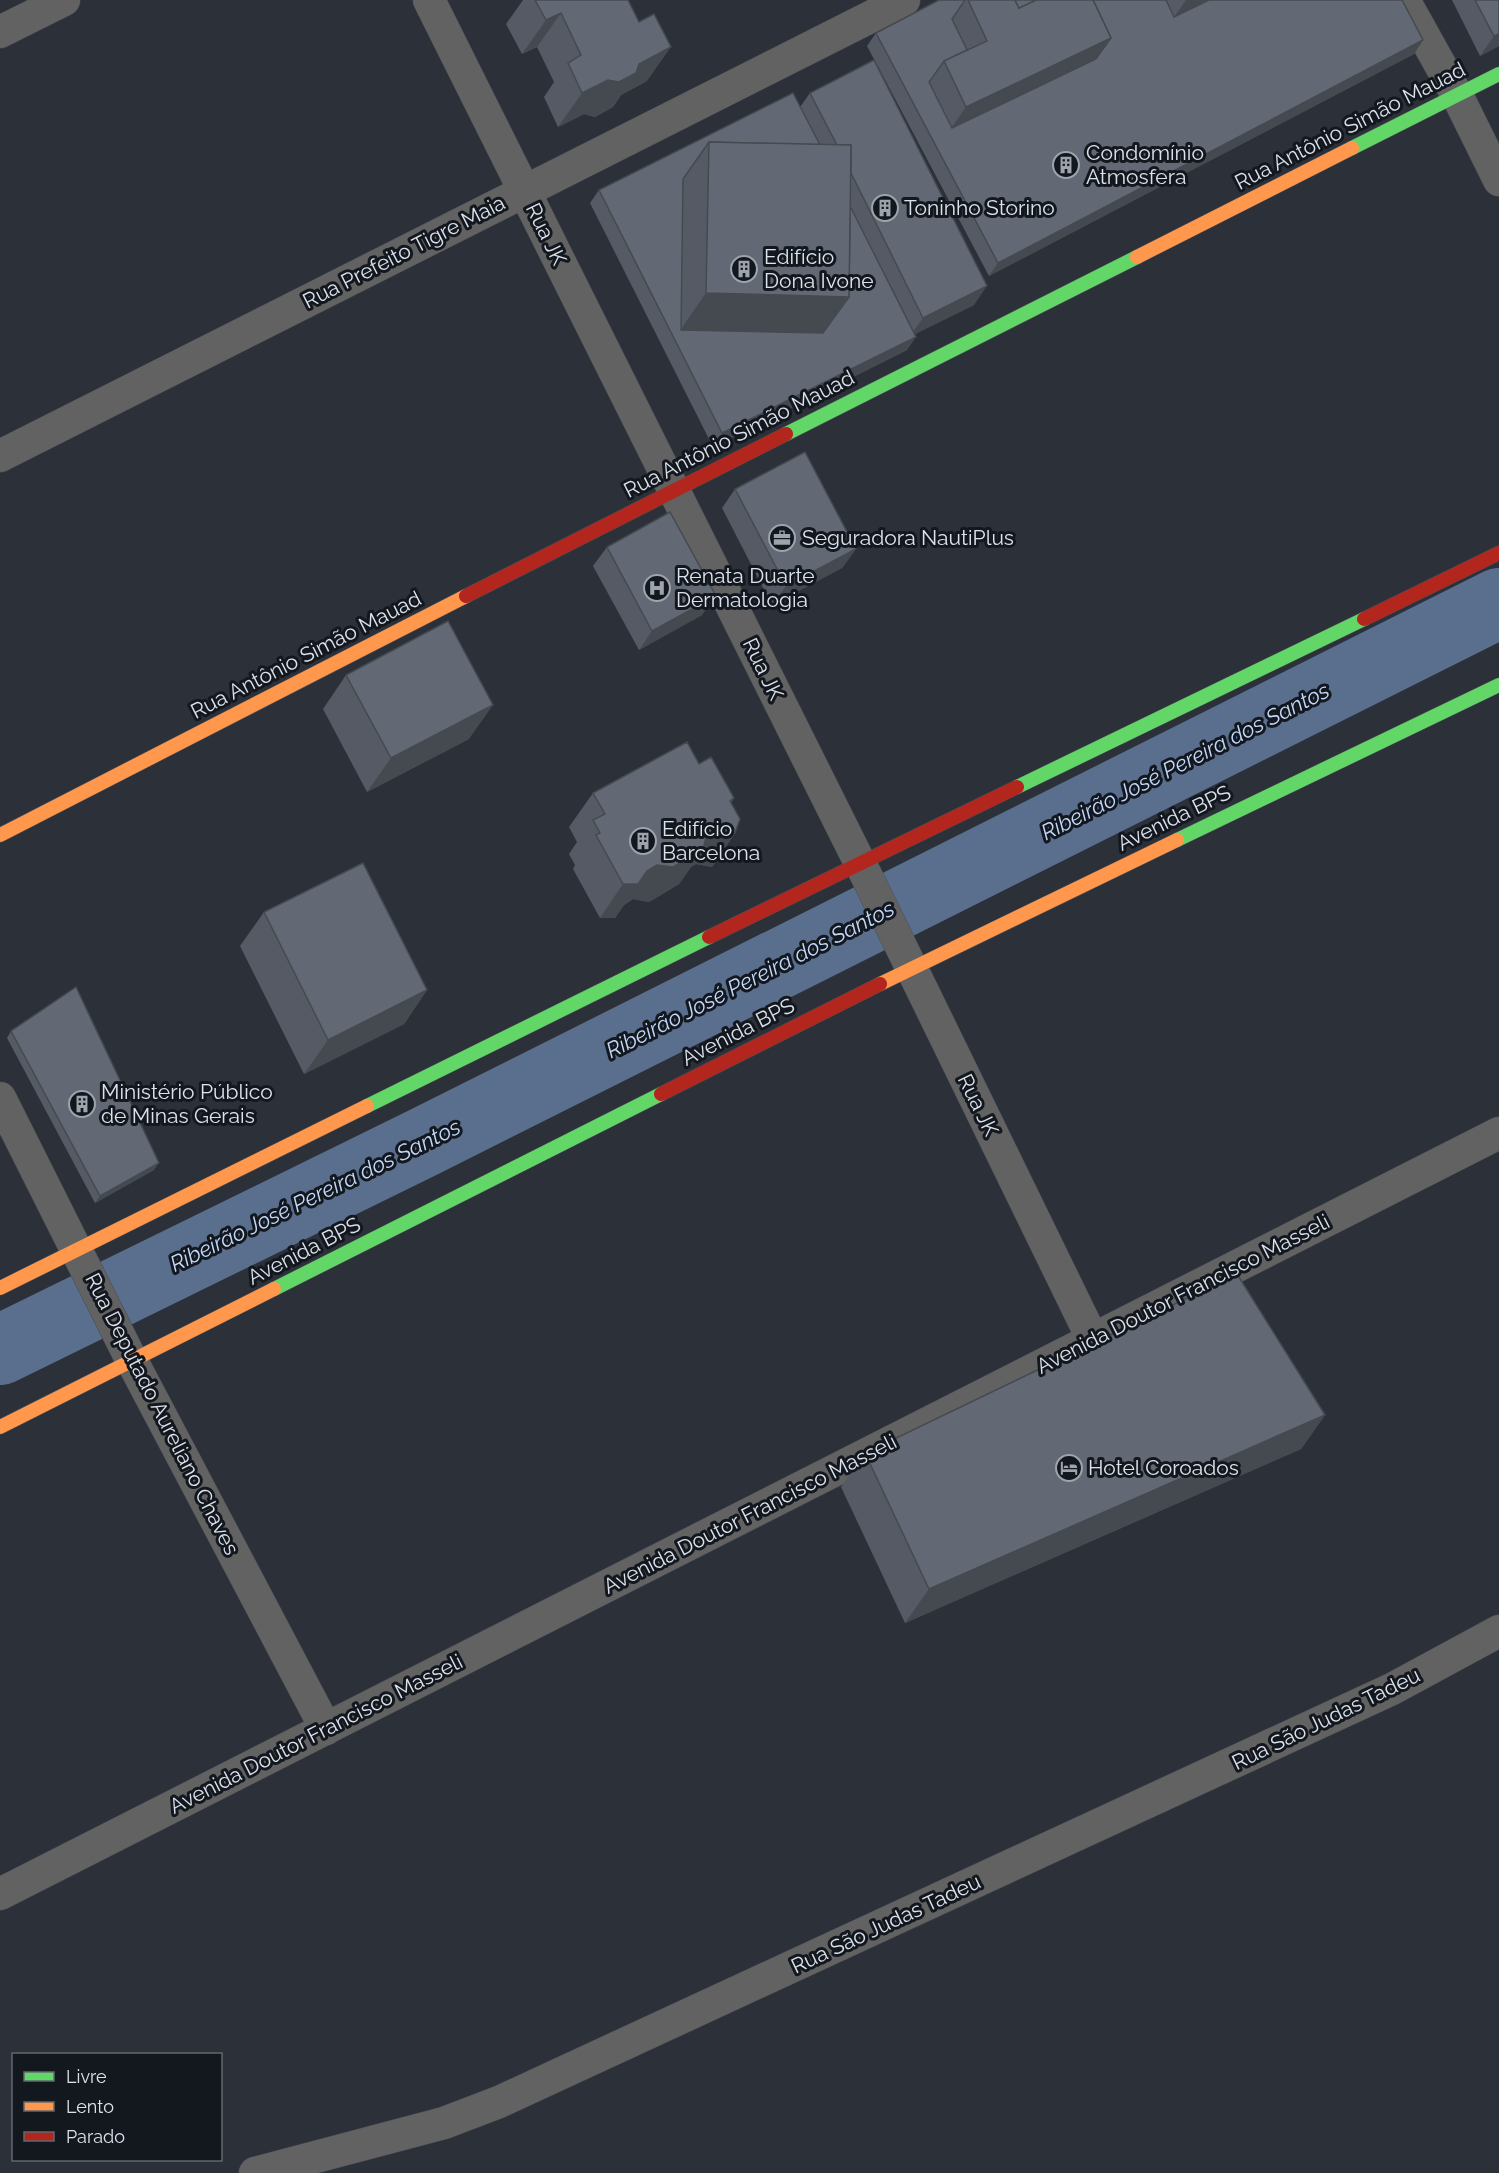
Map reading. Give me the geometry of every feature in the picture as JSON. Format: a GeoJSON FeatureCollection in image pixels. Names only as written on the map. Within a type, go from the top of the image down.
{"type":"FeatureCollection","features":[{"type":"Feature","properties":{"kind":"main road","name":"Rua Antônio Simão Mauad"},"geometry":{"type":"LineString","coordinates":[[0,835],[674,490],[1499,74]]}},
{"type":"Feature","properties":{"kind":"main road"},"geometry":{"type":"LineString","coordinates":[[0,1288],[82,1260],[865,874],[1499,553]]}},
{"type":"Feature","properties":{"kind":"main road","name":"Avenida BPS"},"geometry":{"type":"LineString","coordinates":[[0,1427],[127,1350],[908,961],[1499,685]]}},
{"type":"Feature","properties":{"kind":"street"},"geometry":{"type":"LineString","coordinates":[[0,32],[63,0]]}},
{"type":"Feature","properties":{"kind":"street","name":"Rua JK"},"geometry":{"type":"LineString","coordinates":[[429,0],[865,874],[1093,1340]]}},
{"type":"Feature","properties":{"kind":"street","name":"Rua Prefeito Tigre Maia"},"geometry":{"type":"LineString","coordinates":[[0,456],[904,0]]}},
{"type":"Feature","properties":{"kind":"street"},"geometry":{"type":"LineString","coordinates":[[1404,0],[1457,95],[1499,180]]}},
{"type":"Feature","properties":{"kind":"street","name":"Rua Deputado Aureliano Chaves"},"geometry":{"type":"LineString","coordinates":[[0,1098],[127,1350],[326,1729]]}},
{"type":"Feature","properties":{"kind":"street","name":"Avenida Doutor Francisco Masseli"},"geometry":{"type":"LineString","coordinates":[[0,1894],[1499,1133]]}},
{"type":"Feature","properties":{"kind":"street","name":"Rua São Judas Tadeu"},"geometry":{"type":"LineString","coordinates":[[255,2173],[444,2123],[499,2102],[1276,1744],[1392,1689],[1499,1631]]}},
{"type":"Feature","properties":{"kind":"building"},"geometry":{"type":"Polygon","coordinates":[[[535,0],[628,0],[639,22],[654,14],[671,47],[639,64],[636,73],[619,82],[608,80],[582,93],[568,63],[581,55],[561,13],[546,20],[535,0]]]}},
{"type":"Feature","properties":{"kind":"building","name":"Condomínio Atmosfera"},"geometry":{"type":"Polygon","coordinates":[[[939,0],[965,0],[952,19],[967,50],[944,61],[929,82],[952,128],[1096,59],[1111,38],[1093,0],[1166,0],[1174,17],[1209,0],[1402,0],[1423,40],[998,263],[876,33],[939,0]]]}},
{"type":"Feature","properties":{"kind":"building"},"geometry":{"type":"Polygon","coordinates":[[[968,0],[1015,0],[1019,8],[1036,0],[1093,0],[1111,38],[966,107],[944,61],[987,41],[968,0]]]}},
{"type":"Feature","properties":{"kind":"building"},"geometry":{"type":"Polygon","coordinates":[[[1015,0],[1036,0],[1019,8],[1015,0]]]}},
{"type":"Feature","properties":{"kind":"building"},"geometry":{"type":"Polygon","coordinates":[[[1475,0],[1499,0],[1499,34],[1494,36],[1475,0]]]}},
{"type":"Feature","properties":{"kind":"building","name":"Toninho Storino"},"geometry":{"type":"Polygon","coordinates":[[[874,60],[987,286],[923,318],[851,173],[851,145],[837,145],[810,93],[874,60]]]}},
{"type":"Feature","properties":{"kind":"building"},"geometry":{"type":"Polygon","coordinates":[[[793,93],[820,145],[709,142],[683,179],[681,330],[823,333],[849,297],[850,206],[916,337],[722,433],[599,190],[793,93]]]}},
{"type":"Feature","properties":{"kind":"building"},"geometry":{"type":"Polygon","coordinates":[[[709,142],[851,145],[849,297],[706,293],[709,142]]]}},
{"type":"Feature","properties":{"kind":"building","name":"Seguradora NautiPlus"},"geometry":{"type":"Polygon","coordinates":[[[805,452],[856,549],[786,586],[735,489],[805,452]]]}},
{"type":"Feature","properties":{"kind":"building"},"geometry":{"type":"Polygon","coordinates":[[[670,512],[716,596],[652,631],[607,547],[670,512]]]}},
{"type":"Feature","properties":{"kind":"building"},"geometry":{"type":"Polygon","coordinates":[[[448,621],[493,705],[391,758],[346,675],[448,621]]]}},
{"type":"Feature","properties":{"kind":"building","name":"Edifício Barcelona"},"geometry":{"type":"Polygon","coordinates":[[[687,742],[699,764],[711,757],[734,798],[730,801],[740,819],[735,833],[720,830],[706,837],[703,850],[673,867],[657,865],[647,871],[638,884],[623,884],[596,835],[600,833],[593,820],[605,814],[593,793],[687,742]]]}},
{"type":"Feature","properties":{"kind":"building"},"geometry":{"type":"Polygon","coordinates":[[[363,863],[427,990],[328,1040],[264,912],[363,863]]]}},
{"type":"Feature","properties":{"kind":"building","name":"Ministério Público de Minas Gerais"},"geometry":{"type":"Polygon","coordinates":[[[76,987],[159,1163],[100,1196],[11,1031],[76,987]]]}},
{"type":"Feature","properties":{"kind":"building","name":"Hotel Coroados"},"geometry":{"type":"Polygon","coordinates":[[[1237,1274],[1325,1415],[929,1589],[865,1453],[1237,1274]]]}},
{"type":"Feature","properties":{"kind":"waterway","name":"Ribeirão José Pereira dos Santos"},"geometry":{"type":"LineString","coordinates":[[0,1350],[424,1142],[1499,603]]}},
{"type":"Feature","properties":{"kind":"traffic: fast"},"geometry":{"type":"LineString","coordinates":[[1352,148],[1499,74]]}},
{"type":"Feature","properties":{"kind":"traffic: fast"},"geometry":{"type":"LineString","coordinates":[[786,434],[1137,257]]}},
{"type":"Feature","properties":{"kind":"traffic: fast"},"geometry":{"type":"LineString","coordinates":[[1017,787],[1364,619]]}},
{"type":"Feature","properties":{"kind":"traffic: fast"},"geometry":{"type":"LineString","coordinates":[[1177,840],[1499,685]]}},
{"type":"Feature","properties":{"kind":"traffic: fast"},"geometry":{"type":"LineString","coordinates":[[367,1106],[709,937]]}},
{"type":"Feature","properties":{"kind":"traffic: fast"},"geometry":{"type":"LineString","coordinates":[[274,1289],[661,1094]]}},
{"type":"Feature","properties":{"kind":"traffic: slow"},"geometry":{"type":"LineString","coordinates":[[1137,257],[1352,148]]}},
{"type":"Feature","properties":{"kind":"traffic: slow"},"geometry":{"type":"LineString","coordinates":[[0,835],[466,596]]}},
{"type":"Feature","properties":{"kind":"traffic: slow"},"geometry":{"type":"LineString","coordinates":[[880,984],[1177,840]]}},
{"type":"Feature","properties":{"kind":"traffic: slow"},"geometry":{"type":"LineString","coordinates":[[0,1288],[367,1106]]}},
{"type":"Feature","properties":{"kind":"traffic: slow"},"geometry":{"type":"LineString","coordinates":[[0,1427],[274,1289]]}},
{"type":"Feature","properties":{"kind":"traffic: jam"},"geometry":{"type":"LineString","coordinates":[[466,596],[786,434]]}},
{"type":"Feature","properties":{"kind":"traffic: jam"},"geometry":{"type":"LineString","coordinates":[[1364,619],[1499,553]]}},
{"type":"Feature","properties":{"kind":"traffic: jam"},"geometry":{"type":"LineString","coordinates":[[709,937],[1017,787]]}},
{"type":"Feature","properties":{"kind":"traffic: jam"},"geometry":{"type":"LineString","coordinates":[[661,1094],[880,984]]}},
{"type":"Feature","properties":{"kind":"place","name":"Condomínio Atmosfera"},"geometry":{"type":"Point","coordinates":[1066,165]}},
{"type":"Feature","properties":{"kind":"place","name":"Toninho Storino"},"geometry":{"type":"Point","coordinates":[885,208]}},
{"type":"Feature","properties":{"kind":"place","name":"Edifício Dona Ivone"},"geometry":{"type":"Point","coordinates":[744,269]}},
{"type":"Feature","properties":{"kind":"place","name":"Seguradora NautiPlus"},"geometry":{"type":"Point","coordinates":[782,538]}},
{"type":"Feature","properties":{"kind":"place","name":"Renata Duarte Dermatologia"},"geometry":{"type":"Point","coordinates":[657,588]}},
{"type":"Feature","properties":{"kind":"place","name":"Edifício Barcelona"},"geometry":{"type":"Point","coordinates":[643,841]}},
{"type":"Feature","properties":{"kind":"place","name":"Ministério Público de Minas Gerais"},"geometry":{"type":"Point","coordinates":[82,1104]}},
{"type":"Feature","properties":{"kind":"place","name":"Hotel Coroados"},"geometry":{"type":"Point","coordinates":[1069,1468]}}]}
